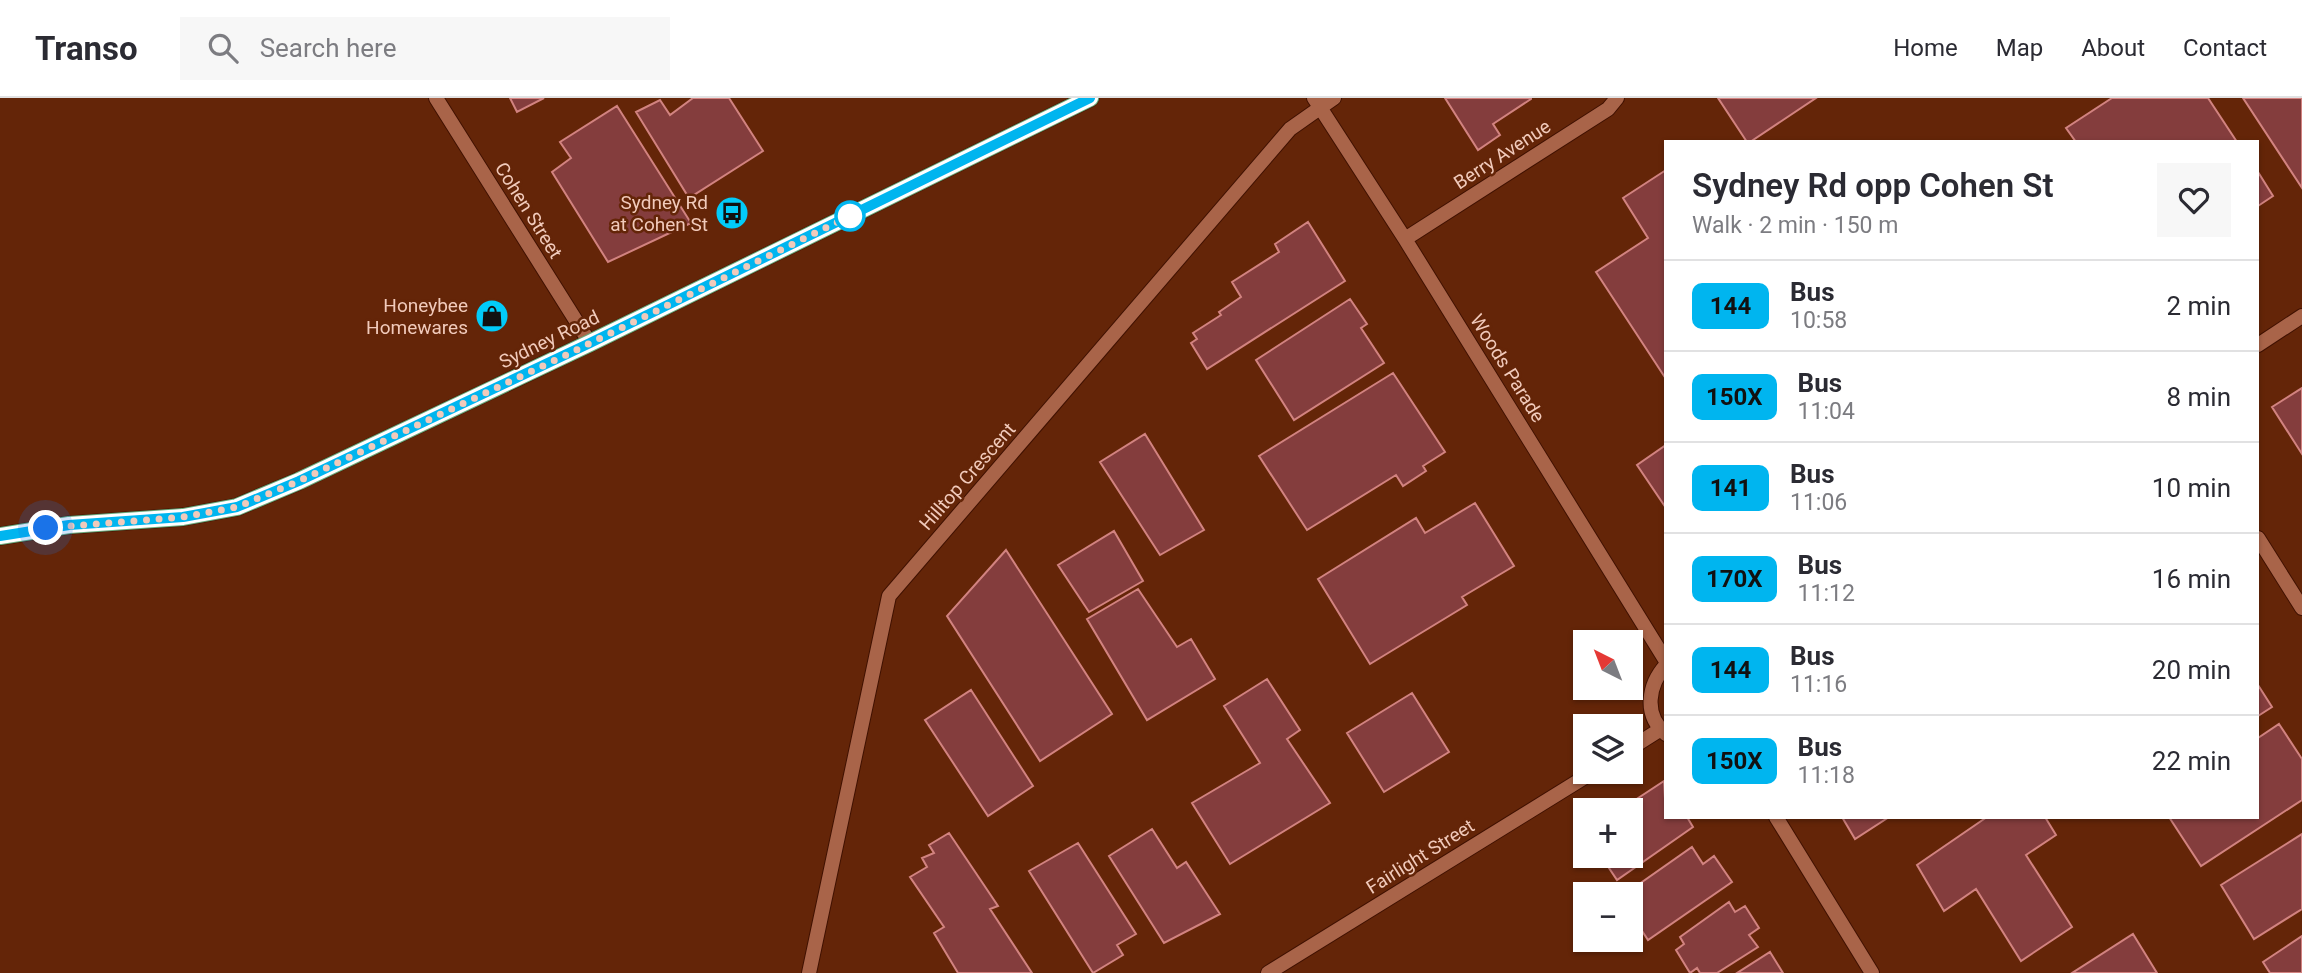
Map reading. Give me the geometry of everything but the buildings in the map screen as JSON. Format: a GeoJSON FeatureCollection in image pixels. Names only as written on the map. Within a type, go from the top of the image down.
{"type":"FeatureCollection","features":[{"type":"Feature","properties":{"kind":"main road","name":"Sydney Road"},"geometry":{"type":"LineString","coordinates":[[0,536],[69,525],[183,517],[237,507],[299,481],[590,343],[1090,98]]}},
{"type":"Feature","properties":{"kind":"street","name":"Cohen Street"},"geometry":{"type":"LineString","coordinates":[[436,98],[590,343]]}},
{"type":"Feature","properties":{"kind":"street","name":"Hilltop Crescent"},"geometry":{"type":"LineString","coordinates":[[809,973],[889,596],[1290,129],[1316,102],[1334,98]]}},
{"type":"Feature","properties":{"kind":"street","name":"Berry Avenue"},"geometry":{"type":"LineString","coordinates":[[1405,239],[1608,109],[1617,98]]}},
{"type":"Feature","properties":{"kind":"street","name":"Woods Parade"},"geometry":{"type":"LineString","coordinates":[[1316,102],[1405,239],[1664,660]]}},
{"type":"Feature","properties":{"kind":"street"},"geometry":{"type":"LineString","coordinates":[[2259,344],[2302,316]]}},
{"type":"Feature","properties":{"kind":"street"},"geometry":{"type":"LineString","coordinates":[[2259,540],[2302,608]]}},
{"type":"Feature","properties":{"kind":"street"},"geometry":{"type":"LineString","coordinates":[[1643,742],[1663,731],[1650,704],[1651,689],[1664,666]]}},
{"type":"Feature","properties":{"kind":"street","name":"Fairlight Street"},"geometry":{"type":"LineString","coordinates":[[1268,973],[1574,784]]}},
{"type":"Feature","properties":{"kind":"street"},"geometry":{"type":"LineString","coordinates":[[1777,819],[1872,973]]}},
{"type":"Feature","properties":{"kind":"bus line","name":"144"},"geometry":{"type":"LineString","coordinates":[[0,536],[69,525],[183,517],[237,507],[299,481],[590,343],[1090,98]]}},
{"type":"Feature","properties":{"kind":"place","name":"Sydney Rd at Cohen St"},"geometry":{"type":"Point","coordinates":[732,213]}},
{"type":"Feature","properties":{"kind":"place","name":"Honeybee Homewares"},"geometry":{"type":"Point","coordinates":[492,316]}},
{"type":"Feature","properties":{"kind":"route"},"geometry":{"type":"LineString","coordinates":[[46,528],[183,517],[237,507],[299,481],[566,355],[850,216]]}}]}
